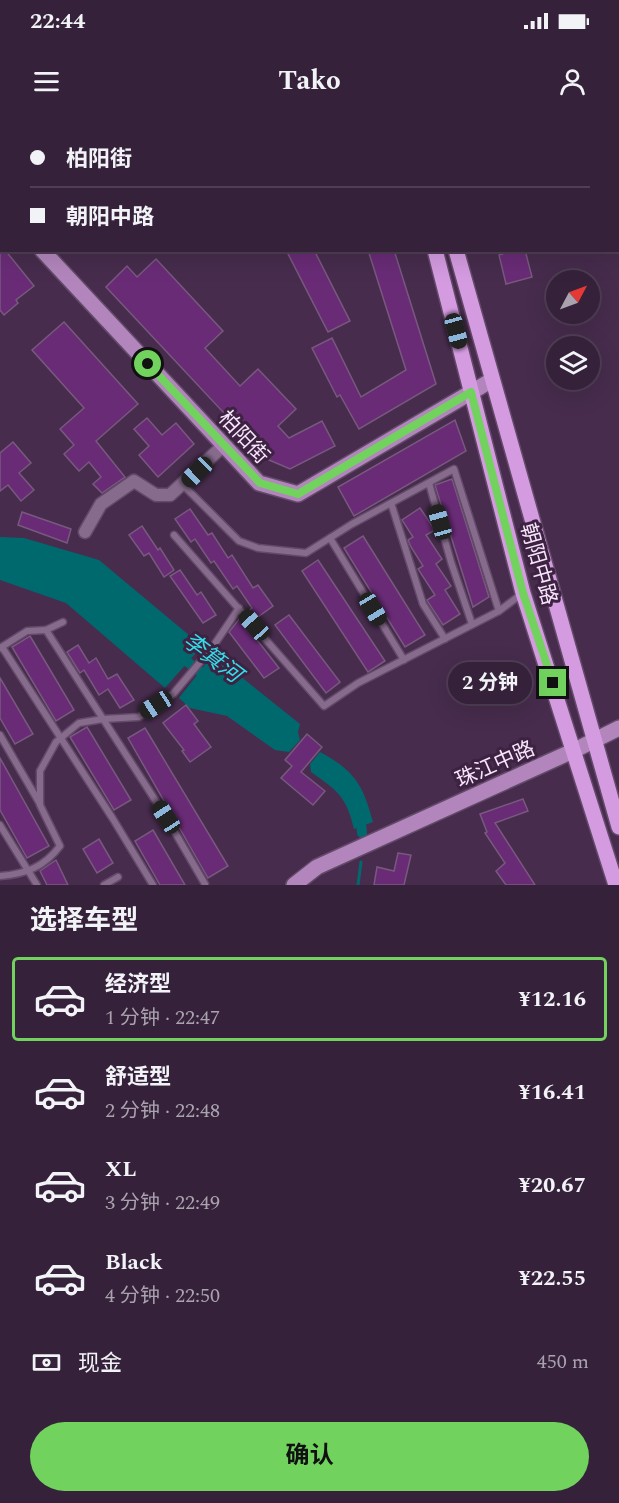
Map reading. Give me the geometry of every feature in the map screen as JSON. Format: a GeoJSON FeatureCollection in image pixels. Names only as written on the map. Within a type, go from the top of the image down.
{"type":"FeatureCollection","features":[{"type":"Feature","properties":{"kind":"main road","name":"朝阳中路"},"geometry":{"type":"LineString","coordinates":[[436,252],[523,593],[575,750],[616,885]]}},
{"type":"Feature","properties":{"kind":"main road","name":"朝阳中路"},"geometry":{"type":"LineString","coordinates":[[457,252],[619,827]]}},
{"type":"Feature","properties":{"kind":"street","name":"柏阳街"},"geometry":{"type":"LineString","coordinates":[[44,252],[260,483],[298,494],[492,380]]}},
{"type":"Feature","properties":{"kind":"street"},"geometry":{"type":"LineString","coordinates":[[85,532],[101,504],[134,481],[156,495],[170,495],[224,445]]}},
{"type":"Feature","properties":{"kind":"street","name":"珠江中路"},"geometry":{"type":"LineString","coordinates":[[294,885],[317,867],[594,742],[619,728]]}},
{"type":"Feature","properties":{"kind":"lane"},"geometry":{"type":"LineString","coordinates":[[183,485],[239,541],[258,548],[306,553],[454,469],[499,610]]}},
{"type":"Feature","properties":{"kind":"lane"},"geometry":{"type":"LineString","coordinates":[[429,483],[451,562],[472,624]]}},
{"type":"Feature","properties":{"kind":"lane"},"geometry":{"type":"LineString","coordinates":[[391,503],[423,604],[445,639]]}},
{"type":"Feature","properties":{"kind":"lane"},"geometry":{"type":"LineString","coordinates":[[174,535],[324,706],[358,683],[499,610],[523,593]]}},
{"type":"Feature","properties":{"kind":"lane"},"geometry":{"type":"LineString","coordinates":[[330,538],[404,660]]}},
{"type":"Feature","properties":{"kind":"lane"},"geometry":{"type":"LineString","coordinates":[[40,805],[40,771],[56,742],[79,723],[139,717],[173,694],[210,650],[239,608]]}},
{"type":"Feature","properties":{"kind":"lane"},"geometry":{"type":"LineString","coordinates":[[63,622],[46,630],[27,631],[1,647],[153,885]]}},
{"type":"Feature","properties":{"kind":"lane"},"geometry":{"type":"LineString","coordinates":[[46,630],[166,817],[205,884]]}},
{"type":"Feature","properties":{"kind":"lane"},"geometry":{"type":"LineString","coordinates":[[0,735],[40,805],[60,846],[51,858],[28,871],[0,876]]}},
{"type":"Feature","properties":{"kind":"lane"},"geometry":{"type":"LineString","coordinates":[[0,825],[37,885]]}},
{"type":"Feature","properties":{"kind":"lane"},"geometry":{"type":"LineString","coordinates":[[104,885],[118,877]]}},
{"type":"Feature","properties":{"kind":"shaded area"},"geometry":{"type":"Polygon","coordinates":[[[0,537],[24,538],[99,560],[202,646],[165,688],[66,603],[0,580],[0,537]]]}},
{"type":"Feature","properties":{"kind":"shaded area"},"geometry":{"type":"Polygon","coordinates":[[[211,657],[221,665],[230,668],[300,724],[298,732],[300,740],[289,752],[275,750],[227,716],[190,708],[179,698],[211,657]]]}},
{"type":"Feature","properties":{"kind":"shaded area"},"geometry":{"type":"Polygon","coordinates":[[[320,752],[342,766],[356,780],[373,822],[354,829],[348,809],[340,795],[311,772],[310,764],[320,752]]]}},
{"type":"Feature","properties":{"kind":"building"},"geometry":{"type":"Polygon","coordinates":[[[0,252],[7,252],[34,286],[16,300],[18,303],[4,315],[0,310],[0,252]]]}},
{"type":"Feature","properties":{"kind":"building"},"geometry":{"type":"Polygon","coordinates":[[[287,252],[315,252],[350,321],[328,332],[287,252]]]}},
{"type":"Feature","properties":{"kind":"building"},"geometry":{"type":"Polygon","coordinates":[[[369,252],[395,252],[436,384],[359,429],[340,395],[337,397],[312,348],[332,338],[361,397],[406,370],[369,252]]]}},
{"type":"Feature","properties":{"kind":"building"},"geometry":{"type":"Polygon","coordinates":[[[509,252],[526,252],[532,277],[506,284],[499,255],[509,252]]]}},
{"type":"Feature","properties":{"kind":"building"},"geometry":{"type":"Polygon","coordinates":[[[156,259],[223,331],[205,348],[240,386],[258,369],[296,409],[278,426],[289,438],[322,421],[335,446],[290,469],[267,459],[106,287],[127,266],[137,277],[156,259]]]}},
{"type":"Feature","properties":{"kind":"building"},"geometry":{"type":"Polygon","coordinates":[[[64,322],[138,404],[96,441],[125,477],[102,493],[93,484],[101,477],[89,462],[79,471],[64,454],[74,445],[60,429],[84,408],[32,350],[64,322]]]}},
{"type":"Feature","properties":{"kind":"building"},"geometry":{"type":"Polygon","coordinates":[[[147,418],[162,435],[176,423],[194,444],[158,477],[139,455],[149,446],[134,429],[147,418]]]}},
{"type":"Feature","properties":{"kind":"building"},"geometry":{"type":"Polygon","coordinates":[[[455,420],[466,451],[354,516],[338,487],[455,420]]]}},
{"type":"Feature","properties":{"kind":"building"},"geometry":{"type":"Polygon","coordinates":[[[13,442],[31,463],[19,473],[34,490],[21,501],[8,485],[0,491],[0,453],[13,442]]]}},
{"type":"Feature","properties":{"kind":"building"},"geometry":{"type":"Polygon","coordinates":[[[452,479],[489,597],[473,607],[435,485],[452,479]]]}},
{"type":"Feature","properties":{"kind":"building"},"geometry":{"type":"Polygon","coordinates":[[[420,508],[435,530],[426,535],[442,559],[436,564],[451,586],[445,590],[460,614],[443,625],[427,600],[435,595],[418,569],[423,566],[411,547],[408,540],[413,537],[402,520],[420,508]]]}},
{"type":"Feature","properties":{"kind":"building"},"geometry":{"type":"Polygon","coordinates":[[[190,509],[208,535],[212,533],[228,558],[232,555],[253,588],[258,585],[273,606],[255,619],[248,611],[252,608],[237,586],[233,589],[214,561],[211,563],[195,539],[191,542],[175,519],[190,509]]]}},
{"type":"Feature","properties":{"kind":"building"},"geometry":{"type":"Polygon","coordinates":[[[22,512],[71,529],[67,543],[18,525],[22,512]]]}},
{"type":"Feature","properties":{"kind":"building"},"geometry":{"type":"Polygon","coordinates":[[[142,526],[174,570],[164,577],[149,553],[144,556],[129,535],[142,526]]]}},
{"type":"Feature","properties":{"kind":"building"},"geometry":{"type":"Polygon","coordinates":[[[363,536],[425,635],[405,647],[344,548],[363,536]]]}},
{"type":"Feature","properties":{"kind":"building"},"geometry":{"type":"Polygon","coordinates":[[[318,560],[385,661],[368,672],[302,571],[318,560]]]}},
{"type":"Feature","properties":{"kind":"building"},"geometry":{"type":"Polygon","coordinates":[[[180,570],[197,595],[201,592],[216,615],[203,623],[170,576],[180,570]]]}},
{"type":"Feature","properties":{"kind":"building"},"geometry":{"type":"Polygon","coordinates":[[[289,615],[340,682],[326,693],[275,625],[289,615]]]}},
{"type":"Feature","properties":{"kind":"building"},"geometry":{"type":"Polygon","coordinates":[[[240,618],[279,668],[264,678],[229,632],[240,618]]]}},
{"type":"Feature","properties":{"kind":"building"},"geometry":{"type":"Polygon","coordinates":[[[30,636],[74,710],[56,721],[12,647],[30,636]]]}},
{"type":"Feature","properties":{"kind":"building"},"geometry":{"type":"Polygon","coordinates":[[[78,645],[89,663],[96,658],[108,679],[117,674],[134,700],[120,708],[108,689],[99,695],[84,670],[80,673],[67,652],[78,645]]]}},
{"type":"Feature","properties":{"kind":"building"},"geometry":{"type":"Polygon","coordinates":[[[0,678],[33,734],[15,744],[0,718],[0,678]]]}},
{"type":"Feature","properties":{"kind":"building"},"geometry":{"type":"Polygon","coordinates":[[[186,705],[198,721],[194,724],[211,747],[190,762],[182,751],[184,750],[163,723],[186,705]]]}},
{"type":"Feature","properties":{"kind":"building"},"geometry":{"type":"Polygon","coordinates":[[[87,727],[131,800],[114,810],[70,737],[87,727]]]}},
{"type":"Feature","properties":{"kind":"building"},"geometry":{"type":"Polygon","coordinates":[[[145,728],[228,866],[208,878],[128,738],[145,728]]]}},
{"type":"Feature","properties":{"kind":"building"},"geometry":{"type":"Polygon","coordinates":[[[307,734],[322,747],[301,772],[325,791],[313,805],[281,778],[292,766],[285,760],[307,734]]]}},
{"type":"Feature","properties":{"kind":"building"},"geometry":{"type":"Polygon","coordinates":[[[0,758],[49,846],[27,858],[0,810],[0,758]]]}},
{"type":"Feature","properties":{"kind":"building"},"geometry":{"type":"Polygon","coordinates":[[[523,799],[528,811],[495,823],[535,885],[506,885],[496,871],[505,863],[485,833],[487,832],[480,814],[523,799]]]}},
{"type":"Feature","properties":{"kind":"building"},"geometry":{"type":"Polygon","coordinates":[[[153,830],[185,885],[160,885],[135,841],[153,830]]]}},
{"type":"Feature","properties":{"kind":"building"},"geometry":{"type":"Polygon","coordinates":[[[99,839],[113,863],[97,873],[83,849],[99,839]]]}},
{"type":"Feature","properties":{"kind":"building"},"geometry":{"type":"Polygon","coordinates":[[[398,853],[411,855],[404,885],[374,885],[377,867],[394,871],[398,853]]]}},
{"type":"Feature","properties":{"kind":"building"},"geometry":{"type":"Polygon","coordinates":[[[56,860],[68,885],[47,885],[40,871],[56,860]]]}},
{"type":"Feature","properties":{"kind":"waterway","name":"李箕河"},"geometry":{"type":"LineString","coordinates":[[177,654],[210,679]]}},
{"type":"Feature","properties":{"kind":"waterway","name":"李箕河"},"geometry":{"type":"LineString","coordinates":[[360,812],[362,833]]}},
{"type":"Feature","properties":{"kind":"waterway"},"geometry":{"type":"LineString","coordinates":[[358,885],[361,862]]}},
{"type":"Feature","properties":{"kind":"route"},"geometry":{"type":"LineString","coordinates":[[148,364],[260,483],[298,494],[471,392],[523,593],[553,683]]}}]}
